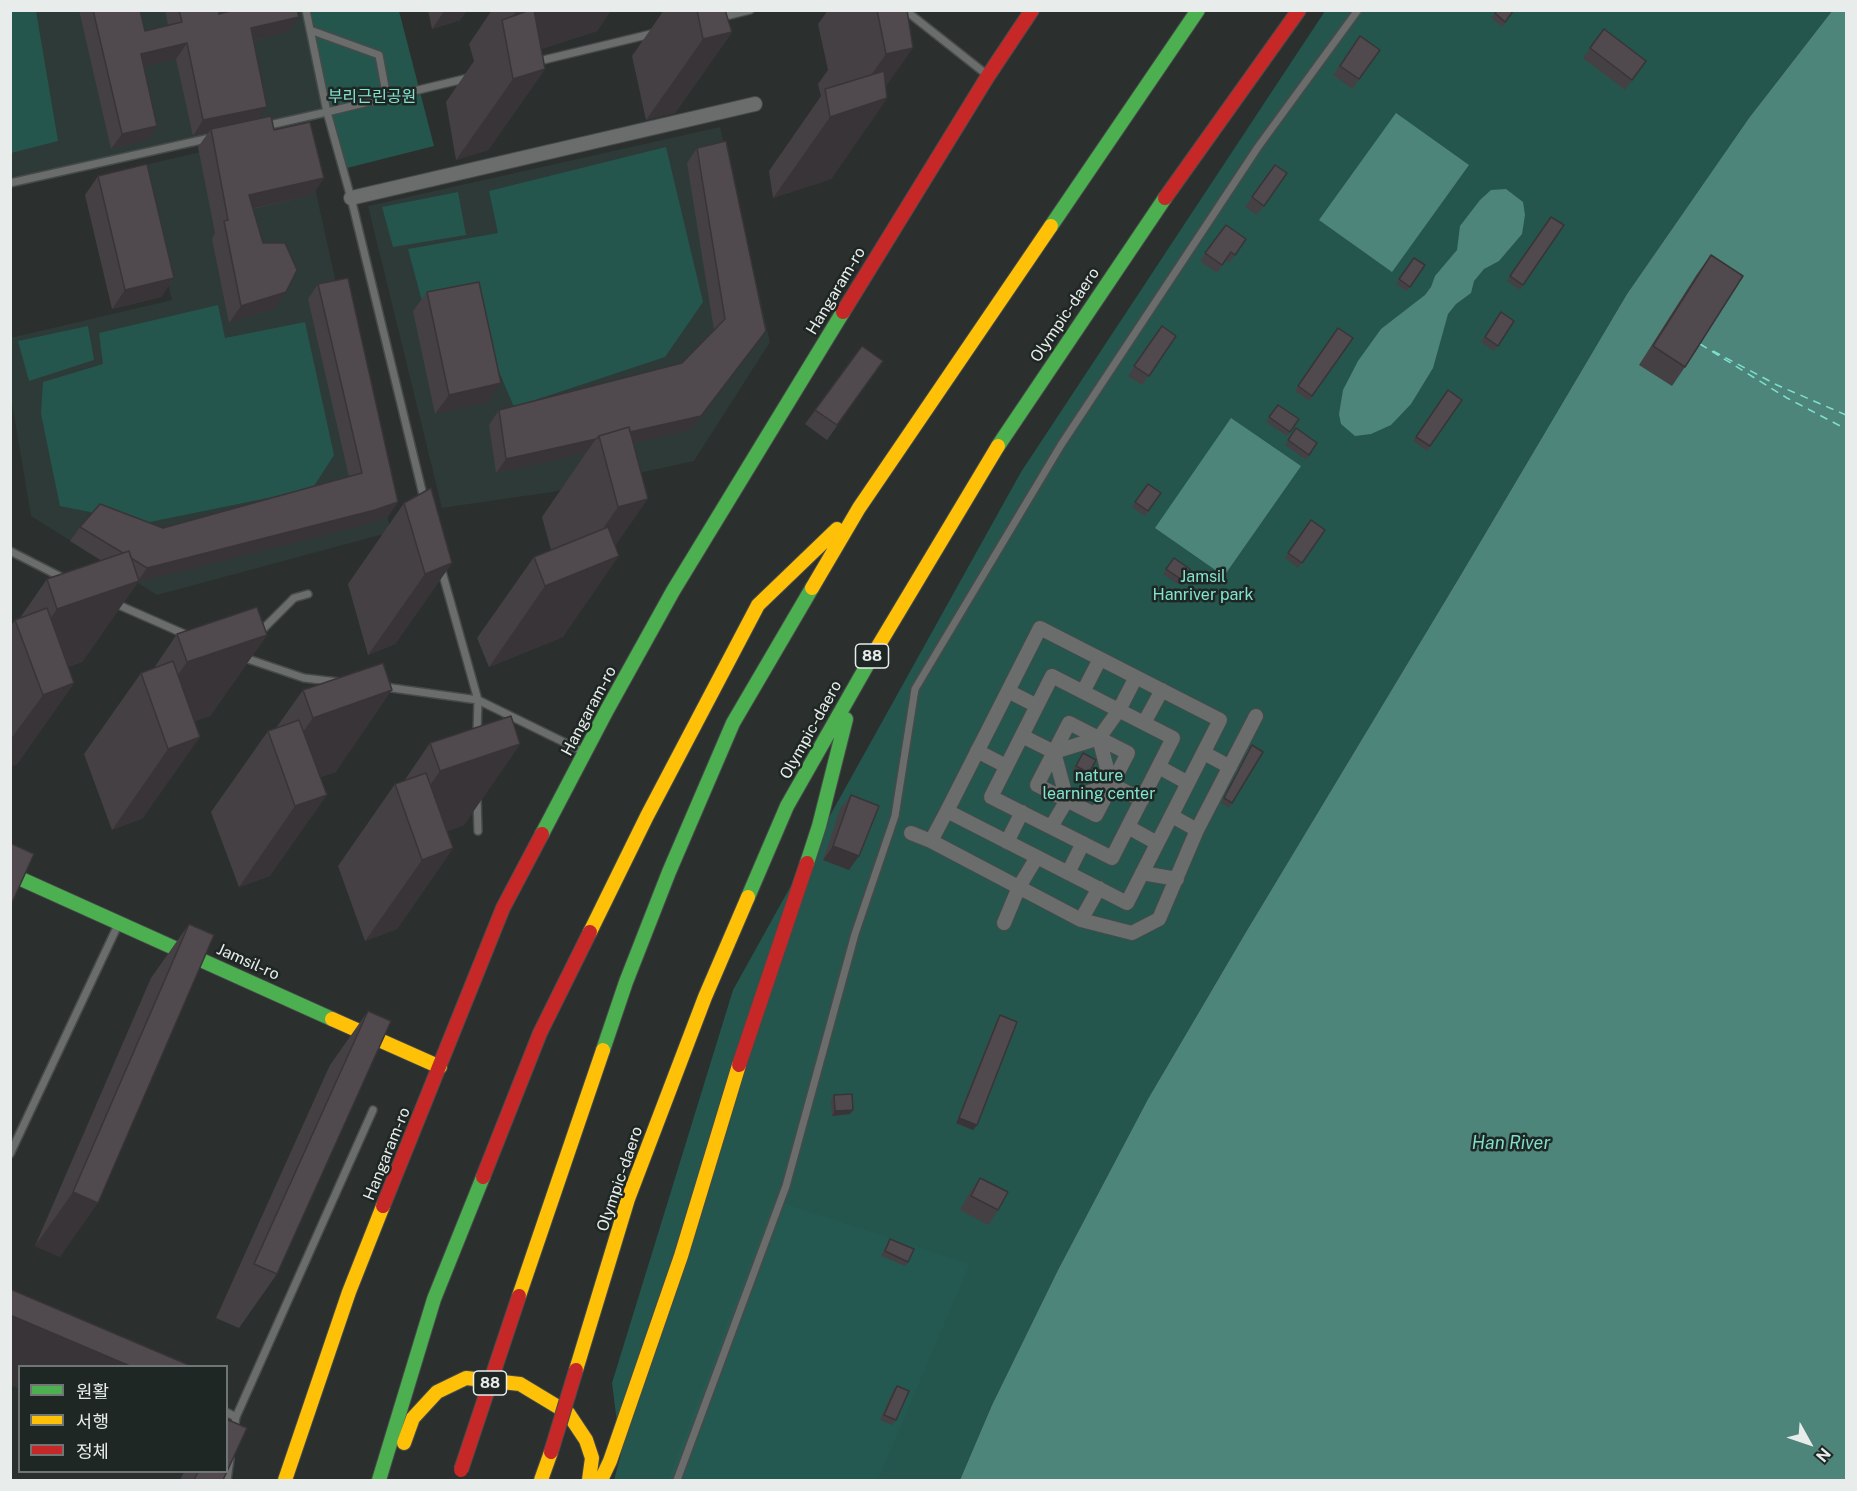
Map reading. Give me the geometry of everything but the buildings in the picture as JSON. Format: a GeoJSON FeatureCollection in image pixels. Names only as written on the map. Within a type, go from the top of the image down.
{"type":"FeatureCollection","features":[{"type":"Feature","properties":{"kind":"main road","name":"Hangaram-ro"},"geometry":{"type":"LineString","coordinates":[[285,1480],[349,1292],[503,908],[673,591],[988,76],[1032,10]]}},
{"type":"Feature","properties":{"kind":"main road","name":"88"},"geometry":{"type":"LineString","coordinates":[[459,1475],[626,982],[669,872],[729,733],[859,508],[1198,10]]}},
{"type":"Feature","properties":{"kind":"main road","name":"Olympic-daero"},"geometry":{"type":"LineString","coordinates":[[541,1480],[628,1199],[705,996],[787,806],[854,687],[989,459],[1147,223],[1299,10]]}},
{"type":"Feature","properties":{"kind":"main road"},"geometry":{"type":"LineString","coordinates":[[379,1480],[434,1299],[536,1044],[642,826],[758,605],[859,508]]}},
{"type":"Feature","properties":{"kind":"main road"},"geometry":{"type":"LineString","coordinates":[[601,1480],[610,1461],[681,1256],[731,1088],[819,826],[854,687]]}},
{"type":"Feature","properties":{"kind":"main road","name":"Jamsil-ro"},"geometry":{"type":"LineString","coordinates":[[10,874],[440,1066]]}},
{"type":"Feature","properties":{"kind":"main road"},"geometry":{"type":"LineString","coordinates":[[390,1480],[413,1418],[437,1392],[466,1378],[520,1384],[568,1413],[586,1440],[592,1458],[589,1480]]}},
{"type":"Feature","properties":{"kind":"street"},"geometry":{"type":"LineString","coordinates":[[351,198],[755,104]]}},
{"type":"Feature","properties":{"kind":"street"},"geometry":{"type":"LineString","coordinates":[[931,842],[1040,628],[1220,720],[1127,903],[947,811]]}},
{"type":"Feature","properties":{"kind":"street"},"geometry":{"type":"LineString","coordinates":[[1083,692],[1100,659]]}},
{"type":"Feature","properties":{"kind":"street"},"geometry":{"type":"LineString","coordinates":[[1052,676],[1173,738],[1112,858],[991,797],[1037,706],[1052,676]]}},
{"type":"Feature","properties":{"kind":"street"},"geometry":{"type":"LineString","coordinates":[[1022,736],[1054,752],[1100,738],[1119,710],[1136,677]]}},
{"type":"Feature","properties":{"kind":"street"},"geometry":{"type":"LineString","coordinates":[[1144,723],[1162,690]]}},
{"type":"Feature","properties":{"kind":"street"},"geometry":{"type":"LineString","coordinates":[[1008,691],[1037,706]]}},
{"type":"Feature","properties":{"kind":"street"},"geometry":{"type":"LineString","coordinates":[[911,833],[1081,920],[1132,933],[1159,919],[1197,830],[1256,716]]}},
{"type":"Feature","properties":{"kind":"street"},"geometry":{"type":"LineString","coordinates":[[1069,723],[1100,738],[1128,753],[1096,815],[1037,785],[1069,723]]}},
{"type":"Feature","properties":{"kind":"street"},"geometry":{"type":"LineString","coordinates":[[1100,738],[1111,784]]}},
{"type":"Feature","properties":{"kind":"street"},"geometry":{"type":"LineString","coordinates":[[977,751],[1006,766]]}},
{"type":"Feature","properties":{"kind":"street"},"geometry":{"type":"LineString","coordinates":[[1054,752],[1067,800]]}},
{"type":"Feature","properties":{"kind":"street"},"geometry":{"type":"LineString","coordinates":[[1204,753],[1230,767]]}},
{"type":"Feature","properties":{"kind":"street"},"geometry":{"type":"LineString","coordinates":[[1158,767],[1188,783]]}},
{"type":"Feature","properties":{"kind":"street"},"geometry":{"type":"LineString","coordinates":[[1051,827],[1067,800],[1111,784],[1142,800]]}},
{"type":"Feature","properties":{"kind":"street"},"geometry":{"type":"LineString","coordinates":[[1007,842],[1022,812]]}},
{"type":"Feature","properties":{"kind":"street"},"geometry":{"type":"LineString","coordinates":[[1172,816],[1197,830]]}},
{"type":"Feature","properties":{"kind":"street"},"geometry":{"type":"LineString","coordinates":[[1128,827],[1157,843]]}},
{"type":"Feature","properties":{"kind":"street"},"geometry":{"type":"LineString","coordinates":[[1068,873],[1083,843]]}},
{"type":"Feature","properties":{"kind":"street"},"geometry":{"type":"LineString","coordinates":[[1004,923],[1019,887],[1037,857]]}},
{"type":"Feature","properties":{"kind":"street"},"geometry":{"type":"LineString","coordinates":[[1142,873],[1177,879]]}},
{"type":"Feature","properties":{"kind":"street"},"geometry":{"type":"LineString","coordinates":[[1081,920],[1098,888]]}},
{"type":"Feature","properties":{"kind":"lane"},"geometry":{"type":"LineString","coordinates":[[306,10],[327,112],[351,198],[427,510]]}},
{"type":"Feature","properties":{"kind":"lane"},"geometry":{"type":"LineString","coordinates":[[705,21],[750,10]]}},
{"type":"Feature","properties":{"kind":"lane"},"geometry":{"type":"LineString","coordinates":[[905,10],[988,76]]}},
{"type":"Feature","properties":{"kind":"lane"},"geometry":{"type":"LineString","coordinates":[[677,1480],[786,1185],[855,934],[895,816],[915,689],[1061,445],[1118,357],[1258,147],[1358,10]]}},
{"type":"Feature","properties":{"kind":"lane"},"geometry":{"type":"LineString","coordinates":[[310,30],[379,56],[387,98]]}},
{"type":"Feature","properties":{"kind":"lane"},"geometry":{"type":"LineString","coordinates":[[523,65],[660,32]]}},
{"type":"Feature","properties":{"kind":"lane"},"geometry":{"type":"LineString","coordinates":[[259,127],[478,76]]}},
{"type":"Feature","properties":{"kind":"lane"},"geometry":{"type":"LineString","coordinates":[[10,183],[214,137]]}},
{"type":"Feature","properties":{"kind":"lane"},"geometry":{"type":"LineString","coordinates":[[10,551],[78,585]]}},
{"type":"Feature","properties":{"kind":"lane"},"geometry":{"type":"LineString","coordinates":[[438,556],[478,700],[477,746]]}},
{"type":"Feature","properties":{"kind":"lane"},"geometry":{"type":"LineString","coordinates":[[254,639],[294,598],[308,594]]}},
{"type":"Feature","properties":{"kind":"lane"},"geometry":{"type":"LineString","coordinates":[[110,601],[201,641]]}},
{"type":"Feature","properties":{"kind":"lane"},"geometry":{"type":"LineString","coordinates":[[113,615],[120,606]]}},
{"type":"Feature","properties":{"kind":"lane"},"geometry":{"type":"LineString","coordinates":[[245,647],[237,655],[304,678],[347,683]]}},
{"type":"Feature","properties":{"kind":"lane"},"geometry":{"type":"LineString","coordinates":[[379,686],[478,700],[585,753]]}},
{"type":"Feature","properties":{"kind":"lane"},"geometry":{"type":"LineString","coordinates":[[476,793],[478,831]]}},
{"type":"Feature","properties":{"kind":"lane"},"geometry":{"type":"LineString","coordinates":[[10,1154],[119,923]]}},
{"type":"Feature","properties":{"kind":"lane"},"geometry":{"type":"LineString","coordinates":[[233,1438],[236,1417],[374,1110]]}},
{"type":"Feature","properties":{"kind":"lane"},"geometry":{"type":"LineString","coordinates":[[228,1413],[236,1417]]}},
{"type":"Feature","properties":{"kind":"lane"},"geometry":{"type":"LineString","coordinates":[[228,1472],[231,1449]]}},
{"type":"Feature","properties":{"kind":"shaded area"},"geometry":{"type":"Polygon","coordinates":[[[10,11],[306,11],[327,112],[11,183],[10,11]]]}},
{"type":"Feature","properties":{"kind":"shaded area"},"geometry":{"type":"Polygon","coordinates":[[[720,127],[770,342],[694,461],[552,492],[442,508],[368,206],[720,127]]]}},
{"type":"Feature","properties":{"kind":"shaded area"},"geometry":{"type":"Polygon","coordinates":[[[302,129],[391,532],[157,595],[31,516],[11,397],[10,338],[172,300],[140,166],[302,129]]]}},
{"type":"Feature","properties":{"kind":"shaded area"},"geometry":{"type":"Polygon","coordinates":[[[774,1200],[970,1264],[878,1480],[668,1480],[774,1200]]]}},
{"type":"Feature","properties":{"kind":"green space"},"geometry":{"type":"Polygon","coordinates":[[[10,11],[36,11],[58,141],[11,153],[10,11]]]}},
{"type":"Feature","properties":{"kind":"green space","name":"부리근린공원"},"geometry":{"type":"Polygon","coordinates":[[[306,11],[399,11],[434,146],[343,169],[306,11]]]}},
{"type":"Feature","properties":{"kind":"green space","name":"Jamsil Hanriver park"},"geometry":{"type":"Polygon","coordinates":[[[1325,11],[1832,11],[1749,118],[1627,294],[1246,932],[1148,1099],[1058,1270],[992,1405],[960,1480],[614,1480],[621,1454],[612,1383],[733,990],[1021,472],[1325,11]]]}},
{"type":"Feature","properties":{"kind":"green space"},"geometry":{"type":"Polygon","coordinates":[[[666,147],[703,302],[665,357],[514,407],[469,301],[423,305],[408,249],[498,233],[489,191],[666,147]]]}},
{"type":"Feature","properties":{"kind":"green space"},"geometry":{"type":"Polygon","coordinates":[[[458,192],[466,235],[393,247],[382,207],[458,192]]]}},
{"type":"Feature","properties":{"kind":"green space"},"geometry":{"type":"Polygon","coordinates":[[[218,305],[225,338],[305,322],[334,455],[312,489],[125,527],[90,512],[60,506],[41,414],[43,382],[103,364],[99,333],[218,305]]]}},
{"type":"Feature","properties":{"kind":"green space"},"geometry":{"type":"Polygon","coordinates":[[[88,326],[94,360],[29,381],[18,341],[88,326]]]}},
{"type":"Feature","properties":{"kind":"water","name":"Han River"},"geometry":{"type":"Polygon","coordinates":[[[1832,11],[1846,11],[1846,1480],[960,1480],[992,1405],[1058,1270],[1148,1099],[1246,932],[1627,294],[1749,118],[1832,11]]]}},
{"type":"Feature","properties":{"kind":"water"},"geometry":{"type":"Polygon","coordinates":[[[1396,113],[1469,165],[1392,272],[1319,220],[1396,113]]]}},
{"type":"Feature","properties":{"kind":"water"},"geometry":{"type":"Polygon","coordinates":[[[1506,189],[1523,202],[1525,215],[1522,234],[1499,261],[1484,269],[1474,281],[1471,293],[1456,304],[1448,314],[1433,368],[1411,404],[1391,425],[1371,434],[1355,436],[1341,424],[1339,414],[1343,390],[1358,361],[1381,329],[1425,295],[1435,276],[1457,250],[1460,226],[1480,200],[1491,190],[1506,189]]]}},
{"type":"Feature","properties":{"kind":"water"},"geometry":{"type":"Polygon","coordinates":[[[1231,418],[1301,466],[1224,576],[1155,528],[1231,418]]]}},
{"type":"Feature","properties":{"kind":"ferry route"},"geometry":{"type":"LineString","coordinates":[[1700,344],[1787,398],[1846,429]]}},
{"type":"Feature","properties":{"kind":"ferry route"},"geometry":{"type":"LineString","coordinates":[[1713,351],[1777,385],[1846,415]]}},
{"type":"Feature","properties":{"kind":"traffic: fast"},"geometry":{"type":"LineString","coordinates":[[1051,226],[1198,10]]}},
{"type":"Feature","properties":{"kind":"traffic: fast"},"geometry":{"type":"LineString","coordinates":[[998,446],[1165,198]]}},
{"type":"Feature","properties":{"kind":"traffic: fast"},"geometry":{"type":"LineString","coordinates":[[542,834],[673,591],[843,312]]}},
{"type":"Feature","properties":{"kind":"traffic: fast"},"geometry":{"type":"LineString","coordinates":[[603,1050],[626,982],[669,872],[733,723],[812,588]]}},
{"type":"Feature","properties":{"kind":"traffic: fast"},"geometry":{"type":"LineString","coordinates":[[748,897],[787,806],[874,653]]}},
{"type":"Feature","properties":{"kind":"traffic: fast"},"geometry":{"type":"LineString","coordinates":[[807,863],[819,826],[846,719]]}},
{"type":"Feature","properties":{"kind":"traffic: fast"},"geometry":{"type":"LineString","coordinates":[[10,874],[332,1019]]}},
{"type":"Feature","properties":{"kind":"traffic: fast"},"geometry":{"type":"LineString","coordinates":[[379,1480],[434,1299],[483,1177]]}},
{"type":"Feature","properties":{"kind":"traffic: slow"},"geometry":{"type":"LineString","coordinates":[[812,588],[859,508],[1051,226]]}},
{"type":"Feature","properties":{"kind":"traffic: slow"},"geometry":{"type":"LineString","coordinates":[[874,653],[998,446]]}},
{"type":"Feature","properties":{"kind":"traffic: slow"},"geometry":{"type":"LineString","coordinates":[[590,932],[647,816],[758,605],[837,529]]}},
{"type":"Feature","properties":{"kind":"traffic: slow"},"geometry":{"type":"LineString","coordinates":[[576,1370],[628,1199],[705,997],[748,897]]}},
{"type":"Feature","properties":{"kind":"traffic: slow"},"geometry":{"type":"LineString","coordinates":[[332,1019],[440,1067]]}},
{"type":"Feature","properties":{"kind":"traffic: slow"},"geometry":{"type":"LineString","coordinates":[[519,1296],[603,1050]]}},
{"type":"Feature","properties":{"kind":"traffic: slow"},"geometry":{"type":"LineString","coordinates":[[601,1480],[610,1461],[681,1256],[739,1065]]}},
{"type":"Feature","properties":{"kind":"traffic: slow"},"geometry":{"type":"LineString","coordinates":[[285,1480],[349,1292],[383,1206]]}},
{"type":"Feature","properties":{"kind":"traffic: slow"},"geometry":{"type":"LineString","coordinates":[[404,1443],[413,1418],[437,1392],[466,1378],[520,1384],[568,1413],[586,1440],[592,1458],[589,1480]]}},
{"type":"Feature","properties":{"kind":"traffic: slow"},"geometry":{"type":"LineString","coordinates":[[541,1480],[551,1452]]}},
{"type":"Feature","properties":{"kind":"traffic: jam"},"geometry":{"type":"LineString","coordinates":[[843,312],[988,76],[1032,10]]}},
{"type":"Feature","properties":{"kind":"traffic: jam"},"geometry":{"type":"LineString","coordinates":[[1165,198],[1299,10]]}},
{"type":"Feature","properties":{"kind":"traffic: jam"},"geometry":{"type":"LineString","coordinates":[[383,1206],[503,908],[542,834]]}},
{"type":"Feature","properties":{"kind":"traffic: jam"},"geometry":{"type":"LineString","coordinates":[[739,1065],[807,863]]}},
{"type":"Feature","properties":{"kind":"traffic: jam"},"geometry":{"type":"LineString","coordinates":[[483,1177],[540,1033],[590,932]]}},
{"type":"Feature","properties":{"kind":"traffic: jam"},"geometry":{"type":"LineString","coordinates":[[461,1470],[519,1296]]}},
{"type":"Feature","properties":{"kind":"traffic: jam"},"geometry":{"type":"LineString","coordinates":[[551,1452],[576,1370]]}},
{"type":"Feature","properties":{"kind":"park label","name":"nature learning center"},"geometry":{"type":"Point","coordinates":[1099,785]}}]}
